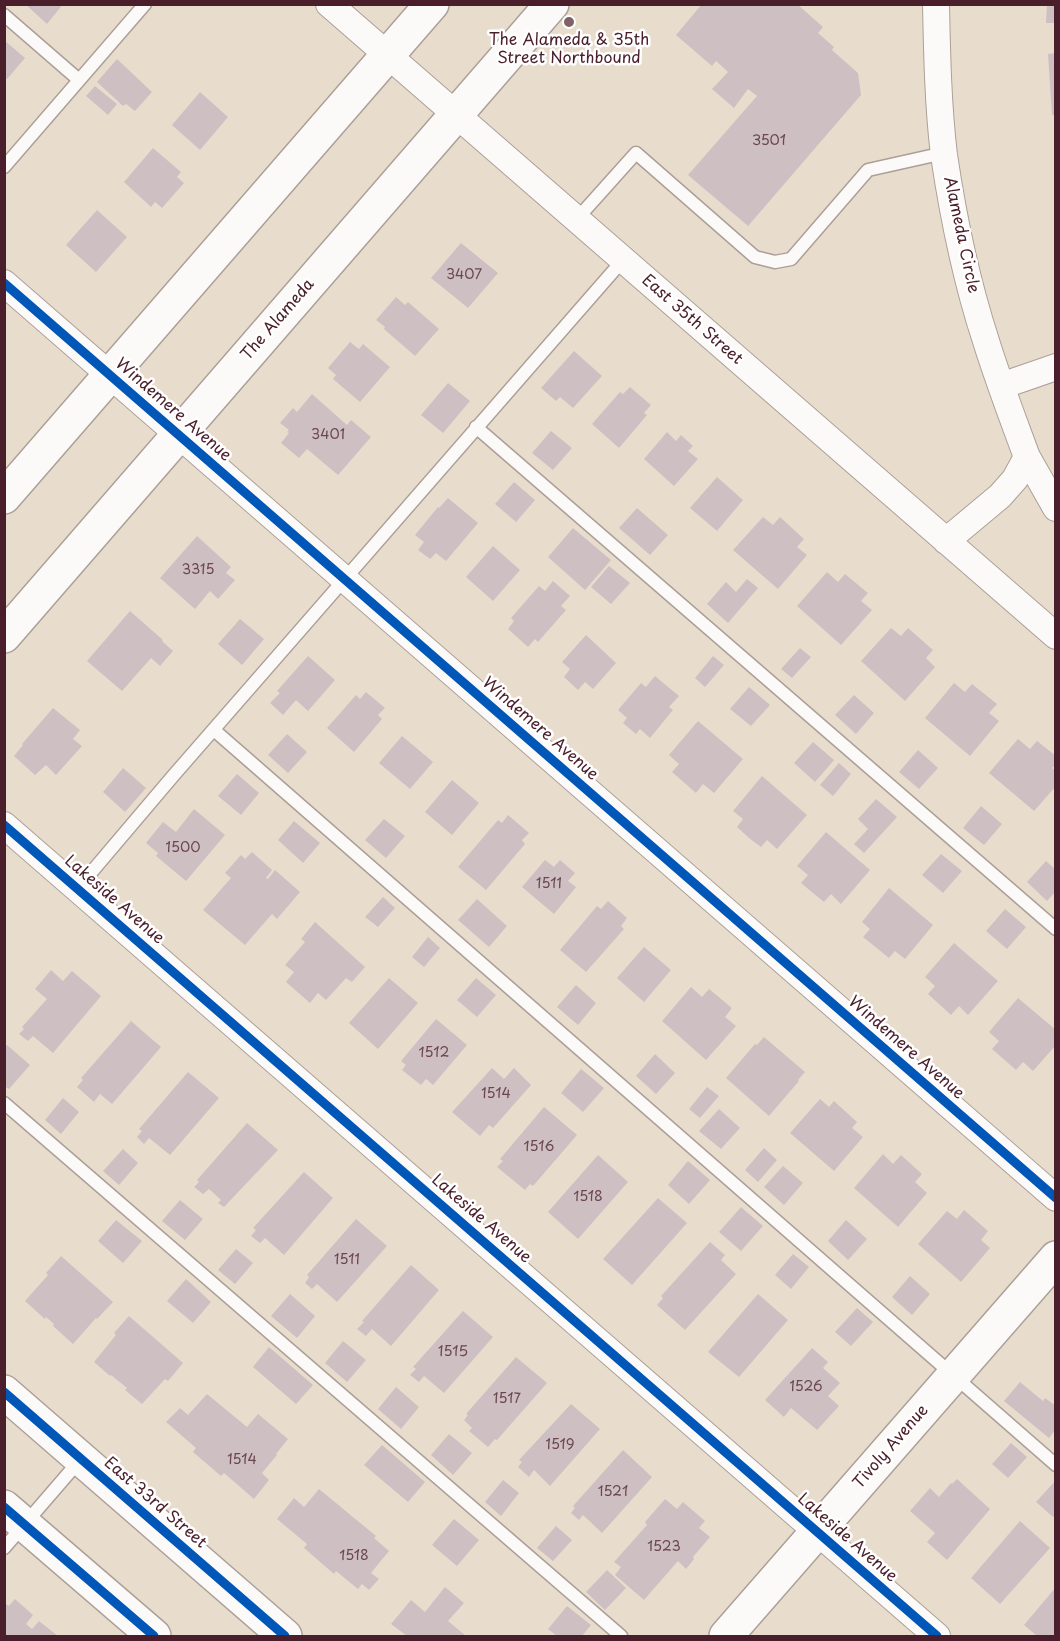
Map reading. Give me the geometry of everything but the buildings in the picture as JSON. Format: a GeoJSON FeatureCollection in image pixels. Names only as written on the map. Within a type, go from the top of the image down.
{"type":"FeatureCollection","features":[{"type":"Feature","properties":{"kind":"main road"},"geometry":{"type":"LineString","coordinates":[[4,497],[432,4]]}},
{"type":"Feature","properties":{"kind":"main road","name":"The Alameda"},"geometry":{"type":"LineString","coordinates":[[4,636],[552,4]]}},
{"type":"Feature","properties":{"kind":"main road","name":"Tivoly Avenue"},"geometry":{"type":"LineString","coordinates":[[726,1636],[1056,1258]]}},
{"type":"Feature","properties":{"kind":"main road","name":"East 33rd Street"},"geometry":{"type":"LineString","coordinates":[[4,1392],[285,1636]]}},
{"type":"Feature","properties":{"kind":"main road"},"geometry":{"type":"LineString","coordinates":[[11,1526],[154,1636]]}},
{"type":"Feature","properties":{"kind":"street","name":"East 35th Street"},"geometry":{"type":"LineString","coordinates":[[329,4],[1056,636]]}},
{"type":"Feature","properties":{"kind":"street","name":"Alameda Circle"},"geometry":{"type":"LineString","coordinates":[[936,4],[937,73],[944,153],[954,213],[971,287],[985,339],[1027,457],[1056,508]]}},
{"type":"Feature","properties":{"kind":"street","name":"Windemere Avenue"},"geometry":{"type":"LineString","coordinates":[[4,283],[1056,1198]]}},
{"type":"Feature","properties":{"kind":"street"},"geometry":{"type":"LineString","coordinates":[[1001,386],[1056,367]]}},
{"type":"Feature","properties":{"kind":"street"},"geometry":{"type":"LineString","coordinates":[[946,541],[1000,496],[1015,479],[1027,457]]}},
{"type":"Feature","properties":{"kind":"street","name":"Lakeside Avenue"},"geometry":{"type":"LineString","coordinates":[[4,825],[937,1636]]}},
{"type":"Feature","properties":{"kind":"lane"},"geometry":{"type":"LineString","coordinates":[[4,166],[145,4]]}},
{"type":"Feature","properties":{"kind":"lane"},"geometry":{"type":"LineString","coordinates":[[4,15],[79,80]]}},
{"type":"Feature","properties":{"kind":"lane"},"geometry":{"type":"LineString","coordinates":[[576,220],[636,153],[755,257],[775,262],[791,259],[867,170],[944,153]]}},
{"type":"Feature","properties":{"kind":"lane"},"geometry":{"type":"LineString","coordinates":[[78,888],[623,260]]}},
{"type":"Feature","properties":{"kind":"lane"},"geometry":{"type":"LineString","coordinates":[[477,427],[1056,929]]}},
{"type":"Feature","properties":{"kind":"lane"},"geometry":{"type":"LineString","coordinates":[[214,730],[1056,1465]]}},
{"type":"Feature","properties":{"kind":"lane"},"geometry":{"type":"LineString","coordinates":[[4,1103],[621,1636]]}},
{"type":"Feature","properties":{"kind":"lane"},"geometry":{"type":"LineString","coordinates":[[11,1526],[81,1459]]}},
{"type":"Feature","properties":{"kind":"cycle path"},"geometry":{"type":"LineString","coordinates":[[4,283],[1056,1198]]}},
{"type":"Feature","properties":{"kind":"cycle path"},"geometry":{"type":"LineString","coordinates":[[4,825],[937,1636]]}},
{"type":"Feature","properties":{"kind":"cycle path"},"geometry":{"type":"LineString","coordinates":[[4,1392],[285,1636]]}},
{"type":"Feature","properties":{"kind":"cycle path"},"geometry":{"type":"LineString","coordinates":[[4,1507],[154,1636]]}},
{"type":"Feature","properties":{"kind":"place","name":"The Alameda & 35th Street Northbound"},"geometry":{"type":"Point","coordinates":[569,22]}}]}
